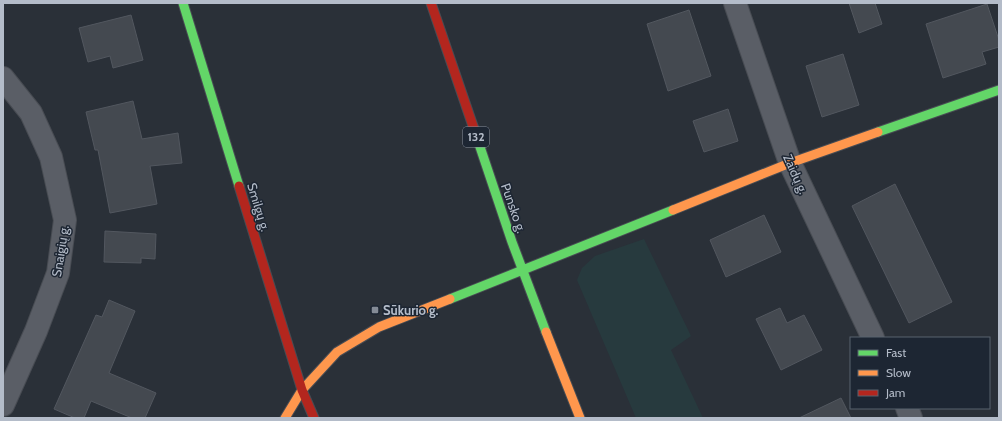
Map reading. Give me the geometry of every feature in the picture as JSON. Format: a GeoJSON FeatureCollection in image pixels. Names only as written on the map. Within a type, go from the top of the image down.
{"type":"FeatureCollection","features":[{"type":"Feature","properties":{"kind":"street","name":"Smilgų g."},"geometry":{"type":"LineString","coordinates":[[182,3],[302,390],[314,418]]}},
{"type":"Feature","properties":{"kind":"street","name":"Punsko g."},"geometry":{"type":"LineString","coordinates":[[431,3],[522,271],[580,418]]}},
{"type":"Feature","properties":{"kind":"street","name":"Zaidų g."},"geometry":{"type":"LineString","coordinates":[[735,3],[790,163],[873,337]]}},
{"type":"Feature","properties":{"kind":"street","name":"Snaigių g."},"geometry":{"type":"LineString","coordinates":[[3,78],[31,113],[51,156],[65,220],[58,273],[36,331],[3,405]]}},
{"type":"Feature","properties":{"kind":"street"},"geometry":{"type":"LineString","coordinates":[[285,418],[302,390],[337,352],[379,327],[790,163],[999,90]]}},
{"type":"Feature","properties":{"kind":"green space"},"geometry":{"type":"Polygon","coordinates":[[[644,239],[691,336],[671,350],[703,418],[636,418],[577,280],[582,268],[595,256],[644,239]]]}},
{"type":"Feature","properties":{"kind":"building"},"geometry":{"type":"Polygon","coordinates":[[[849,3],[875,3],[882,24],[859,33],[849,3]]]}},
{"type":"Feature","properties":{"kind":"building"},"geometry":{"type":"Polygon","coordinates":[[[987,4],[999,40],[999,47],[982,52],[986,64],[943,78],[926,24],[987,4]]]}},
{"type":"Feature","properties":{"kind":"building"},"geometry":{"type":"Polygon","coordinates":[[[689,10],[711,76],[668,91],[647,24],[689,10]]]}},
{"type":"Feature","properties":{"kind":"building"},"geometry":{"type":"Polygon","coordinates":[[[131,15],[143,60],[113,68],[110,56],[88,62],[79,28],[131,15]]]}},
{"type":"Feature","properties":{"kind":"building"},"geometry":{"type":"Polygon","coordinates":[[[843,54],[859,105],[822,117],[806,66],[843,54]]]}},
{"type":"Feature","properties":{"kind":"building"},"geometry":{"type":"Polygon","coordinates":[[[133,101],[142,139],[178,133],[182,163],[150,166],[157,204],[110,213],[98,150],[95,150],[86,112],[133,101]]]}},
{"type":"Feature","properties":{"kind":"building"},"geometry":{"type":"Polygon","coordinates":[[[728,109],[738,141],[704,152],[693,121],[728,109]]]}},
{"type":"Feature","properties":{"kind":"building"},"geometry":{"type":"Polygon","coordinates":[[[895,184],[952,302],[909,323],[852,206],[895,184]]]}},
{"type":"Feature","properties":{"kind":"building"},"geometry":{"type":"Polygon","coordinates":[[[764,215],[781,252],[726,277],[710,240],[764,215]]]}},
{"type":"Feature","properties":{"kind":"building"},"geometry":{"type":"Polygon","coordinates":[[[105,231],[156,234],[155,259],[141,258],[141,263],[104,262],[105,231]]]}},
{"type":"Feature","properties":{"kind":"building"},"geometry":{"type":"Polygon","coordinates":[[[109,300],[135,311],[109,373],[156,393],[145,418],[132,418],[91,401],[84,418],[75,418],[54,409],[96,315],[102,317],[109,300]]]}},
{"type":"Feature","properties":{"kind":"building"},"geometry":{"type":"Polygon","coordinates":[[[780,308],[787,323],[804,315],[822,350],[781,370],[756,319],[780,308]]]}},
{"type":"Feature","properties":{"kind":"building"},"geometry":{"type":"Polygon","coordinates":[[[841,398],[851,418],[799,418],[841,398]]]}},
{"type":"Feature","properties":{"kind":"traffic: fast"},"geometry":{"type":"LineString","coordinates":[[183,3],[239,186]]}},
{"type":"Feature","properties":{"kind":"traffic: fast"},"geometry":{"type":"LineString","coordinates":[[878,132],[999,90]]}},
{"type":"Feature","properties":{"kind":"traffic: fast"},"geometry":{"type":"LineString","coordinates":[[474,129],[512,242],[546,332]]}},
{"type":"Feature","properties":{"kind":"traffic: fast"},"geometry":{"type":"LineString","coordinates":[[450,299],[673,210]]}},
{"type":"Feature","properties":{"kind":"traffic: slow"},"geometry":{"type":"LineString","coordinates":[[673,210],[790,163],[878,132]]}},
{"type":"Feature","properties":{"kind":"traffic: slow"},"geometry":{"type":"LineString","coordinates":[[285,418],[302,390],[337,352],[379,327],[450,299]]}},
{"type":"Feature","properties":{"kind":"traffic: slow"},"geometry":{"type":"LineString","coordinates":[[546,332],[580,418]]}},
{"type":"Feature","properties":{"kind":"traffic: jam"},"geometry":{"type":"LineString","coordinates":[[431,3],[474,129]]}},
{"type":"Feature","properties":{"kind":"traffic: jam"},"geometry":{"type":"LineString","coordinates":[[239,186],[302,390],[314,418]]}},
{"type":"Feature","properties":{"kind":"place","name":"Sūkurio g."},"geometry":{"type":"Point","coordinates":[375,310]}}]}
